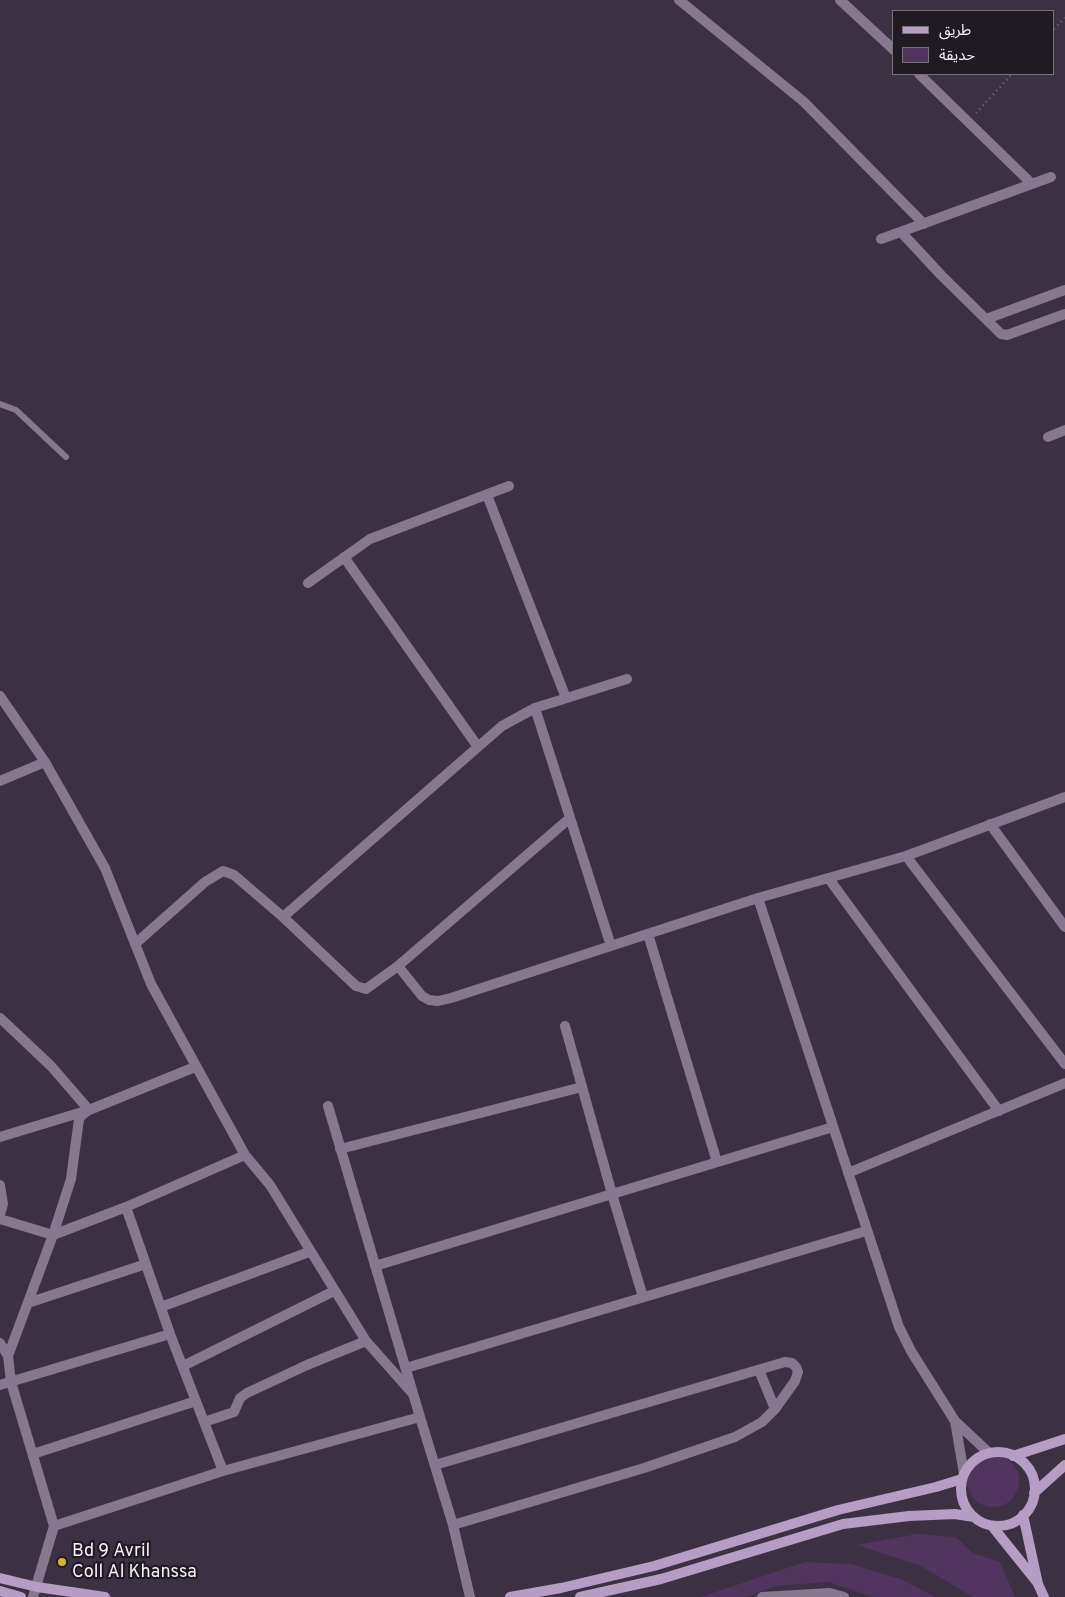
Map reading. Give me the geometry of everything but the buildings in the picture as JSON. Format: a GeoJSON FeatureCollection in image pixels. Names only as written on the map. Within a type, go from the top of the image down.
{"type":"FeatureCollection","features":[{"type":"Feature","properties":{"kind":"main road"},"geometry":{"type":"LineString","coordinates":[[1013,1456],[1065,1439]]}},
{"type":"Feature","properties":{"kind":"main road"},"geometry":{"type":"LineString","coordinates":[[510,1597],[561,1588],[654,1566],[838,1510],[936,1487],[963,1476],[978,1458],[989,1453],[1001,1452],[1023,1462],[1030,1471],[1034,1482],[1034,1493],[1029,1509],[1023,1515],[1014,1522],[992,1526]]}},
{"type":"Feature","properties":{"kind":"main road"},"geometry":{"type":"LineString","coordinates":[[1034,1493],[1065,1465]]}},
{"type":"Feature","properties":{"kind":"main road"},"geometry":{"type":"LineString","coordinates":[[963,1476],[961,1493],[965,1506],[974,1518]]}},
{"type":"Feature","properties":{"kind":"main road"},"geometry":{"type":"LineString","coordinates":[[580,1597],[661,1579],[842,1524],[955,1514],[974,1518],[992,1526],[1038,1584]]}},
{"type":"Feature","properties":{"kind":"main road"},"geometry":{"type":"LineString","coordinates":[[1023,1515],[1038,1584],[1044,1597]]}},
{"type":"Feature","properties":{"kind":"main road"},"geometry":{"type":"LineString","coordinates":[[0,1578],[35,1592],[104,1597]]}},
{"type":"Feature","properties":{"kind":"main road"},"geometry":{"type":"LineString","coordinates":[[0,1592],[21,1597]]}},
{"type":"Feature","properties":{"kind":"street"},"geometry":{"type":"LineString","coordinates":[[679,0],[804,102],[924,224]]}},
{"type":"Feature","properties":{"kind":"street"},"geometry":{"type":"LineString","coordinates":[[840,0],[892,48]]}},
{"type":"Feature","properties":{"kind":"street"},"geometry":{"type":"LineString","coordinates":[[920,75],[969,120],[1032,184]]}},
{"type":"Feature","properties":{"kind":"street"},"geometry":{"type":"LineString","coordinates":[[880,239],[1051,177]]}},
{"type":"Feature","properties":{"kind":"street"},"geometry":{"type":"LineString","coordinates":[[901,232],[1001,334],[1007,335],[1065,314]]}},
{"type":"Feature","properties":{"kind":"street"},"geometry":{"type":"LineString","coordinates":[[986,319],[1065,290]]}},
{"type":"Feature","properties":{"kind":"street"},"geometry":{"type":"LineString","coordinates":[[1048,437],[1065,430]]}},
{"type":"Feature","properties":{"kind":"street"},"geometry":{"type":"LineString","coordinates":[[308,583],[370,539],[509,486]]}},
{"type":"Feature","properties":{"kind":"street"},"geometry":{"type":"LineString","coordinates":[[487,495],[566,698]]}},
{"type":"Feature","properties":{"kind":"street"},"geometry":{"type":"LineString","coordinates":[[344,557],[478,747]]}},
{"type":"Feature","properties":{"kind":"street"},"geometry":{"type":"LineString","coordinates":[[284,917],[502,726],[535,708],[627,679]]}},
{"type":"Feature","properties":{"kind":"street"},"geometry":{"type":"LineString","coordinates":[[0,696],[45,762],[105,868],[151,984],[244,1154],[270,1185],[309,1252],[366,1341],[413,1394]]}},
{"type":"Feature","properties":{"kind":"street"},"geometry":{"type":"LineString","coordinates":[[535,708],[611,946]]}},
{"type":"Feature","properties":{"kind":"street"},"geometry":{"type":"LineString","coordinates":[[0,781],[45,762]]}},
{"type":"Feature","properties":{"kind":"street"},"geometry":{"type":"LineString","coordinates":[[398,966],[422,996],[429,1000],[438,1001],[758,898],[906,856],[1065,797]]}},
{"type":"Feature","properties":{"kind":"street"},"geometry":{"type":"LineString","coordinates":[[135,944],[205,882],[223,871],[234,875],[284,917],[356,986],[366,989],[398,966],[570,818]]}},
{"type":"Feature","properties":{"kind":"street"},"geometry":{"type":"LineString","coordinates":[[990,824],[1065,927]]}},
{"type":"Feature","properties":{"kind":"street"},"geometry":{"type":"LineString","coordinates":[[906,856],[1065,1064]]}},
{"type":"Feature","properties":{"kind":"street"},"geometry":{"type":"LineString","coordinates":[[829,879],[998,1111]]}},
{"type":"Feature","properties":{"kind":"street"},"geometry":{"type":"LineString","coordinates":[[758,898],[834,1127],[866,1231],[904,1339],[955,1420],[989,1453]]}},
{"type":"Feature","properties":{"kind":"street"},"geometry":{"type":"LineString","coordinates":[[648,934],[717,1162]]}},
{"type":"Feature","properties":{"kind":"street"},"geometry":{"type":"LineString","coordinates":[[0,1018],[51,1066],[89,1110]]}},
{"type":"Feature","properties":{"kind":"street"},"geometry":{"type":"LineString","coordinates":[[565,1026],[612,1194],[644,1297]]}},
{"type":"Feature","properties":{"kind":"street"},"geometry":{"type":"LineString","coordinates":[[0,1137],[89,1110],[195,1067]]}},
{"type":"Feature","properties":{"kind":"street"},"geometry":{"type":"LineString","coordinates":[[848,1173],[1065,1083]]}},
{"type":"Feature","properties":{"kind":"street"},"geometry":{"type":"LineString","coordinates":[[340,1149],[582,1086]]}},
{"type":"Feature","properties":{"kind":"street"},"geometry":{"type":"LineString","coordinates":[[328,1106],[453,1525],[470,1597]]}},
{"type":"Feature","properties":{"kind":"street"},"geometry":{"type":"LineString","coordinates":[[8,1356],[54,1235],[71,1179],[78,1119],[89,1110]]}},
{"type":"Feature","properties":{"kind":"street"},"geometry":{"type":"LineString","coordinates":[[375,1266],[834,1127]]}},
{"type":"Feature","properties":{"kind":"street"},"geometry":{"type":"LineString","coordinates":[[0,1219],[54,1235],[126,1207],[244,1154]]}},
{"type":"Feature","properties":{"kind":"street"},"geometry":{"type":"LineString","coordinates":[[0,1185],[3,1204],[0,1214]]}},
{"type":"Feature","properties":{"kind":"street"},"geometry":{"type":"LineString","coordinates":[[126,1207],[170,1334],[223,1471]]}},
{"type":"Feature","properties":{"kind":"street"},"geometry":{"type":"LineString","coordinates":[[406,1368],[866,1231]]}},
{"type":"Feature","properties":{"kind":"street"},"geometry":{"type":"LineString","coordinates":[[161,1307],[309,1252]]}},
{"type":"Feature","properties":{"kind":"street"},"geometry":{"type":"LineString","coordinates":[[28,1304],[146,1264]]}},
{"type":"Feature","properties":{"kind":"street"},"geometry":{"type":"LineString","coordinates":[[183,1366],[334,1291]]}},
{"type":"Feature","properties":{"kind":"street"},"geometry":{"type":"LineString","coordinates":[[0,1385],[170,1334]]}},
{"type":"Feature","properties":{"kind":"street"},"geometry":{"type":"LineString","coordinates":[[204,1422],[234,1412],[240,1398],[247,1392],[366,1341]]}},
{"type":"Feature","properties":{"kind":"street"},"geometry":{"type":"LineString","coordinates":[[0,1343],[8,1356],[11,1382],[54,1526],[35,1592]]}},
{"type":"Feature","properties":{"kind":"street"},"geometry":{"type":"LineString","coordinates":[[435,1465],[785,1362],[792,1363],[798,1372],[795,1380],[775,1409],[762,1422],[735,1437],[644,1468],[453,1525]]}},
{"type":"Feature","properties":{"kind":"street"},"geometry":{"type":"LineString","coordinates":[[759,1370],[775,1409]]}},
{"type":"Feature","properties":{"kind":"street"},"geometry":{"type":"LineString","coordinates":[[32,1454],[196,1401]]}},
{"type":"Feature","properties":{"kind":"street"},"geometry":{"type":"LineString","coordinates":[[54,1526],[223,1471],[420,1418]]}},
{"type":"Feature","properties":{"kind":"street"},"geometry":{"type":"LineString","coordinates":[[955,1420],[963,1476]]}},
{"type":"Feature","properties":{"kind":"street"},"geometry":{"type":"LineString","coordinates":[[762,1597],[830,1593],[844,1597]]}},
{"type":"Feature","properties":{"kind":"lane"},"geometry":{"type":"LineString","coordinates":[[0,404],[16,410],[66,457]]}},
{"type":"Feature","properties":{"kind":"path"},"geometry":{"type":"LineString","coordinates":[[1055,28],[1065,18]]}},
{"type":"Feature","properties":{"kind":"path"},"geometry":{"type":"LineString","coordinates":[[969,120],[1011,75]]}},
{"type":"Feature","properties":{"kind":"green space"},"geometry":{"type":"Polygon","coordinates":[[[988,1455],[998,1455],[1012,1462],[1019,1476],[1019,1486],[1012,1500],[998,1507],[988,1507],[978,1503],[971,1496],[967,1486],[967,1476],[971,1466],[978,1459],[988,1455]]]}},
{"type":"Feature","properties":{"kind":"green space"},"geometry":{"type":"Polygon","coordinates":[[[917,1534],[956,1537],[973,1553],[1000,1562],[1015,1597],[973,1597],[921,1566],[857,1545],[917,1534]]]}},
{"type":"Feature","properties":{"kind":"green space"},"geometry":{"type":"Polygon","coordinates":[[[805,1562],[851,1564],[903,1580],[935,1597],[873,1597],[828,1582],[776,1586],[746,1597],[701,1597],[805,1562]]]}},
{"type":"Feature","properties":{"kind":"place","name":"Bd 9 Avril Coll Al Khanssa"},"geometry":{"type":"Point","coordinates":[62,1562]}}]}
